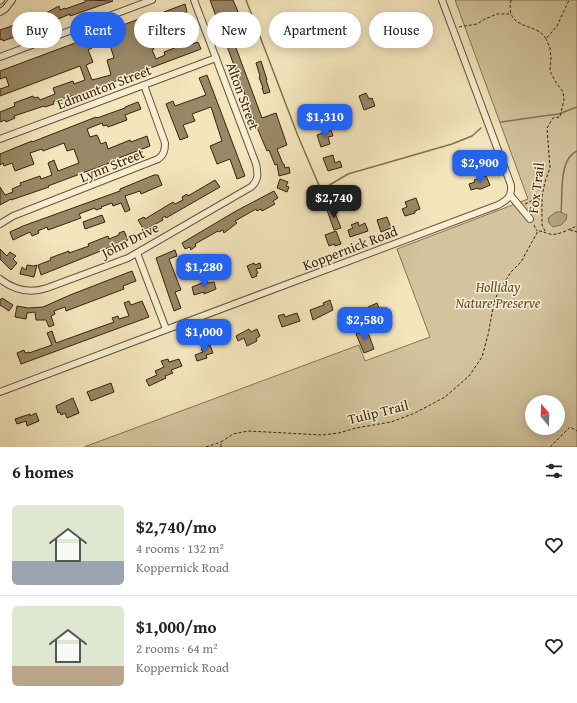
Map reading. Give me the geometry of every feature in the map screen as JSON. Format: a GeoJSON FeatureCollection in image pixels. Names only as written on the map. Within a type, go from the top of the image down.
{"type":"FeatureCollection","features":[{"type":"Feature","properties":{"kind":"street"},"geometry":{"type":"LineString","coordinates":[[0,12],[5,9],[12,0]]}},
{"type":"Feature","properties":{"kind":"street"},"geometry":{"type":"LineString","coordinates":[[0,57],[152,0]]}},
{"type":"Feature","properties":{"kind":"street","name":"Alton Street"},"geometry":{"type":"LineString","coordinates":[[194,0],[256,164],[258,172],[257,179]]}},
{"type":"Feature","properties":{"kind":"street"},"geometry":{"type":"LineString","coordinates":[[442,0],[511,185],[510,196],[521,206],[530,219]]}},
{"type":"Feature","properties":{"kind":"street","name":"Edmunton Street"},"geometry":{"type":"LineString","coordinates":[[0,138],[216,58]]}},
{"type":"Feature","properties":{"kind":"street","name":"Lynn Street"},"geometry":{"type":"LineString","coordinates":[[0,224],[14,216],[158,159],[165,150],[165,143],[144,85]]}},
{"type":"Feature","properties":{"kind":"street","name":"John Drive"},"geometry":{"type":"LineString","coordinates":[[2,280],[13,288],[22,290],[41,290],[123,260],[251,187],[257,179]]}},
{"type":"Feature","properties":{"kind":"street","name":"Koppernick Road"},"geometry":{"type":"LineString","coordinates":[[0,392],[498,205],[505,202],[510,196]]}},
{"type":"Feature","properties":{"kind":"street"},"geometry":{"type":"LineString","coordinates":[[137,252],[166,329]]}},
{"type":"Feature","properties":{"kind":"path"},"geometry":{"type":"LineString","coordinates":[[511,0],[511,14],[517,22],[528,28],[537,30],[544,35],[546,39],[557,26],[569,0]]}},
{"type":"Feature","properties":{"kind":"path"},"geometry":{"type":"LineString","coordinates":[[453,30],[463,26],[477,24],[497,14],[511,14]]}},
{"type":"Feature","properties":{"kind":"path","name":"Fox Trail"},"geometry":{"type":"LineString","coordinates":[[545,232],[542,225],[542,196],[550,168],[548,128],[553,118],[560,117],[564,100],[563,92],[550,71],[550,48],[546,39]]}},
{"type":"Feature","properties":{"kind":"path"},"geometry":{"type":"LineString","coordinates":[[521,206],[542,196]]}},
{"type":"Feature","properties":{"kind":"path"},"geometry":{"type":"LineString","coordinates":[[530,219],[538,231],[549,234],[558,234],[577,226]]}},
{"type":"Feature","properties":{"kind":"path"},"geometry":{"type":"LineString","coordinates":[[569,230],[577,232]]}},
{"type":"Feature","properties":{"kind":"path","name":"Tulip Trail"},"geometry":{"type":"LineString","coordinates":[[206,447],[221,442],[233,434],[248,431],[322,435],[339,433],[356,428],[391,422],[415,414],[445,397],[469,376],[482,357],[494,303],[498,292],[511,272],[521,262],[538,231]]}},
{"type":"Feature","properties":{"kind":"path"},"geometry":{"type":"LineString","coordinates":[[550,447],[570,427],[577,431]]}},
{"type":"Feature","properties":{"kind":"path"},"geometry":{"type":"LineString","coordinates":[[221,442],[221,447]]}},
{"type":"Feature","properties":{"kind":"green space","name":"Holliday Nature Preserve"},"geometry":{"type":"Polygon","coordinates":[[[455,0],[577,0],[577,447],[84,447],[359,345],[365,361],[430,337],[397,249],[528,199],[455,0]]]}},
{"type":"Feature","properties":{"kind":"shaded area"},"geometry":{"type":"Polygon","coordinates":[[[556,212],[561,212],[567,215],[566,220],[561,225],[553,227],[549,223],[548,218],[556,212]]]}},
{"type":"Feature","properties":{"kind":"building"},"geometry":{"type":"Polygon","coordinates":[[[85,0],[113,1],[81,12],[70,12],[70,14],[62,17],[62,12],[48,12],[59,6],[60,10],[85,2],[85,0]]]}},
{"type":"Feature","properties":{"kind":"building"},"geometry":{"type":"Polygon","coordinates":[[[210,0],[233,0],[238,12],[214,12],[210,0]]]}},
{"type":"Feature","properties":{"kind":"building"},"geometry":{"type":"Polygon","coordinates":[[[185,4],[187,12],[164,12],[185,4]]]}},
{"type":"Feature","properties":{"kind":"building"},"geometry":{"type":"Polygon","coordinates":[[[134,21],[134,48],[154,48],[152,50],[156,59],[165,55],[164,52],[174,48],[199,48],[199,44],[201,49],[84,93],[53,102],[54,104],[14,116],[15,118],[6,122],[5,120],[0,122],[0,112],[15,106],[14,103],[33,96],[34,98],[38,97],[40,100],[55,94],[53,88],[73,81],[74,84],[85,80],[80,66],[0,96],[0,89],[9,86],[6,77],[0,79],[0,71],[70,45],[70,48],[92,48],[88,50],[93,62],[86,65],[92,80],[111,75],[107,60],[114,58],[111,48],[126,48],[126,24],[134,21]]]}},
{"type":"Feature","properties":{"kind":"building"},"geometry":{"type":"Polygon","coordinates":[[[12,26],[12,38],[3,41],[2,39],[0,40],[0,30],[12,26]]]}},
{"type":"Feature","properties":{"kind":"building"},"geometry":{"type":"Polygon","coordinates":[[[228,48],[236,48],[262,118],[276,113],[287,145],[277,149],[285,168],[289,167],[290,173],[279,176],[277,164],[275,165],[269,150],[267,151],[228,48]]]}},
{"type":"Feature","properties":{"kind":"building"},"geometry":{"type":"Polygon","coordinates":[[[261,61],[270,92],[264,94],[256,63],[261,61]]]}},
{"type":"Feature","properties":{"kind":"building"},"geometry":{"type":"Polygon","coordinates":[[[207,75],[245,176],[237,179],[230,159],[217,164],[210,146],[222,141],[211,107],[192,114],[195,121],[183,125],[188,137],[180,140],[166,104],[173,101],[175,106],[206,95],[199,78],[207,75]]]}},
{"type":"Feature","properties":{"kind":"building"},"geometry":{"type":"Polygon","coordinates":[[[366,93],[369,99],[372,98],[375,106],[364,110],[359,96],[366,93]]]}},
{"type":"Feature","properties":{"kind":"building"},"geometry":{"type":"Polygon","coordinates":[[[138,102],[141,109],[125,115],[127,120],[108,127],[107,125],[103,126],[102,123],[87,129],[90,137],[97,135],[101,144],[106,142],[108,149],[130,140],[131,142],[147,136],[150,146],[48,186],[49,187],[11,199],[0,205],[0,187],[5,195],[13,192],[12,189],[21,185],[20,183],[40,176],[41,179],[52,175],[48,163],[54,160],[58,171],[79,163],[74,149],[67,151],[64,143],[43,151],[42,149],[30,153],[34,164],[15,171],[12,163],[4,166],[3,163],[0,165],[0,154],[138,102]]]}},
{"type":"Feature","properties":{"kind":"building"},"geometry":{"type":"Polygon","coordinates":[[[331,130],[333,136],[328,137],[330,144],[321,147],[317,135],[331,130]]]}},
{"type":"Feature","properties":{"kind":"building"},"geometry":{"type":"Polygon","coordinates":[[[333,155],[335,163],[340,161],[342,167],[328,171],[323,158],[333,155]]]}},
{"type":"Feature","properties":{"kind":"building"},"geometry":{"type":"Polygon","coordinates":[[[154,175],[158,175],[162,185],[141,194],[140,191],[125,196],[130,210],[125,212],[121,203],[113,206],[112,203],[96,210],[95,208],[79,214],[81,218],[48,230],[47,227],[38,231],[39,233],[32,236],[30,232],[13,240],[10,232],[23,226],[120,191],[120,189],[154,175]]]}},
{"type":"Feature","properties":{"kind":"building"},"geometry":{"type":"Polygon","coordinates":[[[486,176],[490,185],[481,189],[478,188],[471,190],[469,184],[475,182],[474,180],[486,176]]]}},
{"type":"Feature","properties":{"kind":"building"},"geometry":{"type":"Polygon","coordinates":[[[280,179],[288,182],[286,186],[289,187],[287,192],[277,188],[280,179]]]}},
{"type":"Feature","properties":{"kind":"building"},"geometry":{"type":"Polygon","coordinates":[[[215,180],[220,187],[166,218],[165,216],[162,218],[163,220],[144,230],[138,220],[144,217],[145,219],[173,202],[175,204],[183,200],[182,197],[187,194],[188,196],[215,180]]]}},
{"type":"Feature","properties":{"kind":"building"},"geometry":{"type":"Polygon","coordinates":[[[274,191],[278,198],[273,201],[275,204],[262,211],[261,209],[257,211],[256,209],[235,221],[237,223],[224,233],[223,230],[218,231],[195,244],[196,246],[191,250],[190,247],[185,249],[182,243],[236,211],[274,191]]]}},
{"type":"Feature","properties":{"kind":"building"},"geometry":{"type":"Polygon","coordinates":[[[416,198],[420,209],[415,211],[415,213],[405,216],[402,209],[407,207],[405,202],[416,198]]]}},
{"type":"Feature","properties":{"kind":"building"},"geometry":{"type":"Polygon","coordinates":[[[333,208],[341,228],[334,230],[327,210],[333,208]]]}},
{"type":"Feature","properties":{"kind":"building"},"geometry":{"type":"Polygon","coordinates":[[[102,215],[105,222],[85,229],[83,222],[102,215]]]}},
{"type":"Feature","properties":{"kind":"building"},"geometry":{"type":"Polygon","coordinates":[[[387,217],[391,228],[381,232],[377,220],[387,217]]]}},
{"type":"Feature","properties":{"kind":"building"},"geometry":{"type":"Polygon","coordinates":[[[358,222],[359,226],[365,223],[368,231],[350,237],[348,230],[353,228],[351,225],[358,222]]]}},
{"type":"Feature","properties":{"kind":"building"},"geometry":{"type":"Polygon","coordinates":[[[124,231],[128,240],[41,275],[38,265],[51,260],[50,258],[89,246],[88,244],[108,236],[109,239],[124,231]]]}},
{"type":"Feature","properties":{"kind":"building"},"geometry":{"type":"Polygon","coordinates":[[[336,231],[341,244],[329,246],[325,235],[336,231]]]}},
{"type":"Feature","properties":{"kind":"building"},"geometry":{"type":"Polygon","coordinates":[[[0,249],[7,256],[10,252],[16,256],[13,259],[17,263],[11,270],[0,259],[0,249]]]}},
{"type":"Feature","properties":{"kind":"building"},"geometry":{"type":"Polygon","coordinates":[[[175,250],[177,256],[169,259],[181,290],[175,292],[181,308],[174,311],[156,258],[175,250]]]}},
{"type":"Feature","properties":{"kind":"building"},"geometry":{"type":"Polygon","coordinates":[[[254,263],[255,265],[260,263],[261,268],[256,269],[258,273],[256,274],[257,276],[252,278],[247,266],[254,263]]]}},
{"type":"Feature","properties":{"kind":"building"},"geometry":{"type":"Polygon","coordinates":[[[27,265],[37,265],[34,277],[20,274],[22,267],[26,270],[27,265]]]}},
{"type":"Feature","properties":{"kind":"building"},"geometry":{"type":"Polygon","coordinates":[[[132,271],[136,281],[123,286],[124,289],[66,311],[65,307],[54,311],[55,314],[51,316],[54,325],[49,327],[46,320],[36,320],[35,312],[27,313],[26,319],[15,317],[17,306],[28,308],[43,307],[132,271]]]}},
{"type":"Feature","properties":{"kind":"building"},"geometry":{"type":"Polygon","coordinates":[[[207,281],[208,283],[214,282],[216,289],[204,294],[204,292],[194,295],[192,287],[207,281]]]}},
{"type":"Feature","properties":{"kind":"building"},"geometry":{"type":"Polygon","coordinates":[[[2,298],[13,305],[9,311],[0,305],[0,300],[2,298]]]}},
{"type":"Feature","properties":{"kind":"building"},"geometry":{"type":"Polygon","coordinates":[[[330,300],[333,310],[313,320],[310,310],[324,305],[323,303],[330,300]]]}},
{"type":"Feature","properties":{"kind":"building"},"geometry":{"type":"Polygon","coordinates":[[[129,301],[131,305],[142,301],[149,317],[21,364],[17,353],[24,350],[25,353],[29,353],[52,345],[47,333],[52,331],[56,343],[114,322],[112,318],[118,316],[119,319],[129,316],[124,303],[129,301]]]}},
{"type":"Feature","properties":{"kind":"building"},"geometry":{"type":"Polygon","coordinates":[[[377,303],[379,308],[381,307],[383,313],[372,317],[368,307],[377,303]]]}},
{"type":"Feature","properties":{"kind":"building"},"geometry":{"type":"Polygon","coordinates":[[[297,313],[300,321],[282,327],[278,316],[284,314],[285,317],[297,313]]]}},
{"type":"Feature","properties":{"kind":"building"},"geometry":{"type":"Polygon","coordinates":[[[249,329],[251,332],[257,329],[260,336],[256,339],[257,341],[247,346],[244,338],[238,341],[236,336],[249,329]]]}},
{"type":"Feature","properties":{"kind":"building"},"geometry":{"type":"Polygon","coordinates":[[[367,330],[374,349],[364,353],[356,334],[367,330]]]}},
{"type":"Feature","properties":{"kind":"building"},"geometry":{"type":"Polygon","coordinates":[[[210,345],[213,353],[206,355],[207,358],[197,361],[195,355],[203,352],[201,349],[210,345]]]}},
{"type":"Feature","properties":{"kind":"building"},"geometry":{"type":"Polygon","coordinates":[[[168,359],[169,362],[179,359],[182,366],[171,370],[173,373],[149,386],[146,380],[157,375],[155,371],[164,367],[161,361],[168,359]]]}},
{"type":"Feature","properties":{"kind":"building"},"geometry":{"type":"Polygon","coordinates":[[[111,383],[114,392],[91,401],[87,392],[111,383]]]}},
{"type":"Feature","properties":{"kind":"building"},"geometry":{"type":"Polygon","coordinates":[[[73,398],[79,413],[67,418],[65,413],[61,415],[60,412],[58,413],[56,406],[73,398]]]}},
{"type":"Feature","properties":{"kind":"building"},"geometry":{"type":"Polygon","coordinates":[[[36,413],[39,421],[27,426],[26,421],[17,424],[15,419],[30,414],[30,416],[36,413]]]}},
{"type":"Feature","properties":{"kind":"waterway"},"geometry":{"type":"LineString","coordinates":[[246,0],[298,136],[321,190],[348,174],[452,144],[472,136],[481,128]]}},
{"type":"Feature","properties":{"kind":"waterway"},"geometry":{"type":"LineString","coordinates":[[501,122],[559,114],[577,107]]}},
{"type":"Feature","properties":{"kind":"waterway"},"geometry":{"type":"LineString","coordinates":[[561,212],[564,170],[571,155],[577,151]]}}]}
